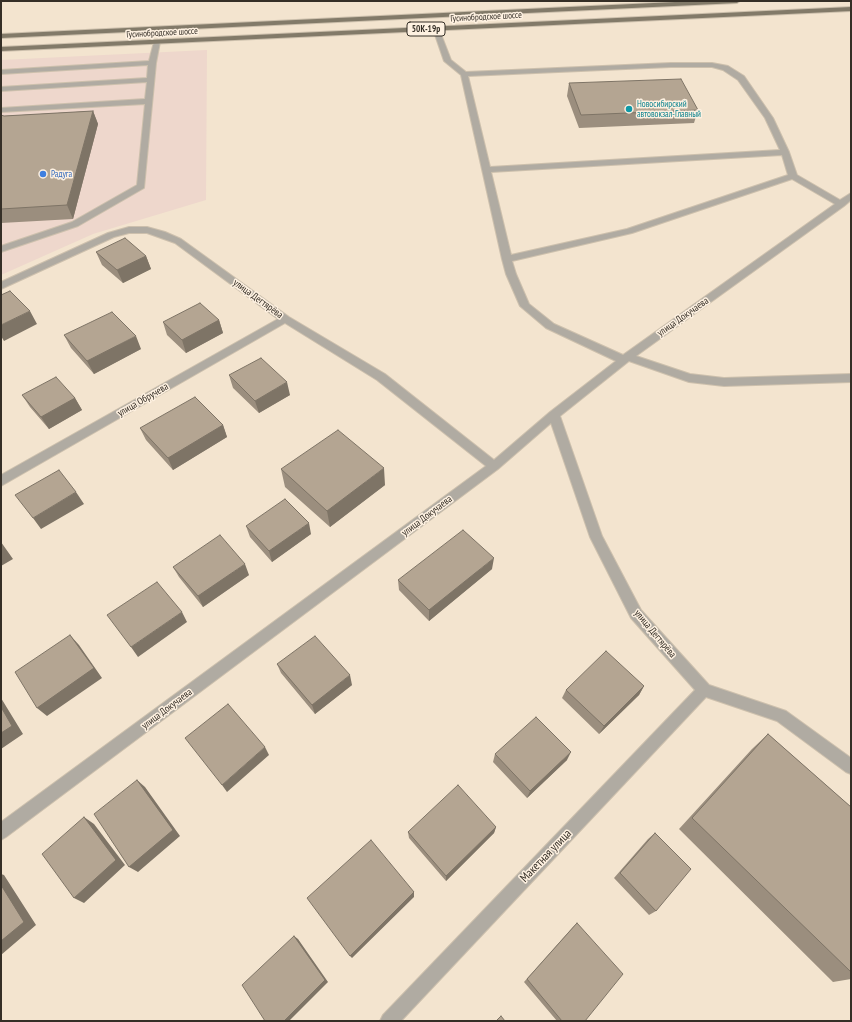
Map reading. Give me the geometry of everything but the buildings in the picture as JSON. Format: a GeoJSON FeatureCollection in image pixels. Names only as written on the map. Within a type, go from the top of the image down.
{"type":"FeatureCollection","features":[{"type":"Feature","properties":{"kind":"main road","name":"Гусинобродское шоссе"},"geometry":{"type":"LineString","coordinates":[[1,36],[736,1]]}},
{"type":"Feature","properties":{"kind":"main road","name":"Гусинобродское шоссе"},"geometry":{"type":"LineString","coordinates":[[1,49],[851,9]]}},
{"type":"Feature","properties":{"kind":"street"},"geometry":{"type":"LineString","coordinates":[[436,28],[448,61],[464,74],[511,274],[525,306],[550,326],[626,358],[689,378],[724,382],[851,378]]}},
{"type":"Feature","properties":{"kind":"street"},"geometry":{"type":"LineString","coordinates":[[1,249],[75,224],[141,186],[152,63],[157,42]]}},
{"type":"Feature","properties":{"kind":"street"},"geometry":{"type":"LineString","coordinates":[[1,72],[152,63]]}},
{"type":"Feature","properties":{"kind":"street"},"geometry":{"type":"LineString","coordinates":[[464,74],[671,65],[712,65],[724,68],[741,78],[769,118],[785,152],[793,176],[841,204]]}},
{"type":"Feature","properties":{"kind":"street"},"geometry":{"type":"LineString","coordinates":[[1,89],[151,80]]}},
{"type":"Feature","properties":{"kind":"street"},"geometry":{"type":"LineString","coordinates":[[1,110],[149,101]]}},
{"type":"Feature","properties":{"kind":"street"},"geometry":{"type":"LineString","coordinates":[[486,170],[785,152]]}},
{"type":"Feature","properties":{"kind":"street"},"geometry":{"type":"LineString","coordinates":[[507,258],[629,231],[793,176]]}},
{"type":"Feature","properties":{"kind":"street","name":"улица Докучаева"},"geometry":{"type":"LineString","coordinates":[[1,832],[494,466],[554,415],[626,358],[851,196]]}},
{"type":"Feature","properties":{"kind":"street","name":"улица Дегтярёва"},"geometry":{"type":"LineString","coordinates":[[1,286],[111,235],[129,230],[147,230],[178,241],[285,319],[380,377],[494,466]]}},
{"type":"Feature","properties":{"kind":"street","name":"улица Обручева"},"geometry":{"type":"LineString","coordinates":[[1,481],[285,319]]}},
{"type":"Feature","properties":{"kind":"street","name":"улица Дегтярёва"},"geometry":{"type":"LineString","coordinates":[[554,415],[596,537],[636,614],[704,690],[781,716],[851,767]]}},
{"type":"Feature","properties":{"kind":"street","name":"Макетная улица"},"geometry":{"type":"LineString","coordinates":[[389,1021],[704,690]]}},
{"type":"Feature","properties":{"kind":"shaded area"},"geometry":{"type":"Polygon","coordinates":[[[207,50],[206,200],[93,234],[1,275],[1,60],[207,50]]]}},
{"type":"Feature","properties":{"kind":"place","name":"Новосибирский автовокзал-Главный"},"geometry":{"type":"Point","coordinates":[629,109]}},
{"type":"Feature","properties":{"kind":"place","name":"Радуга"},"geometry":{"type":"Point","coordinates":[43,174]}}]}
